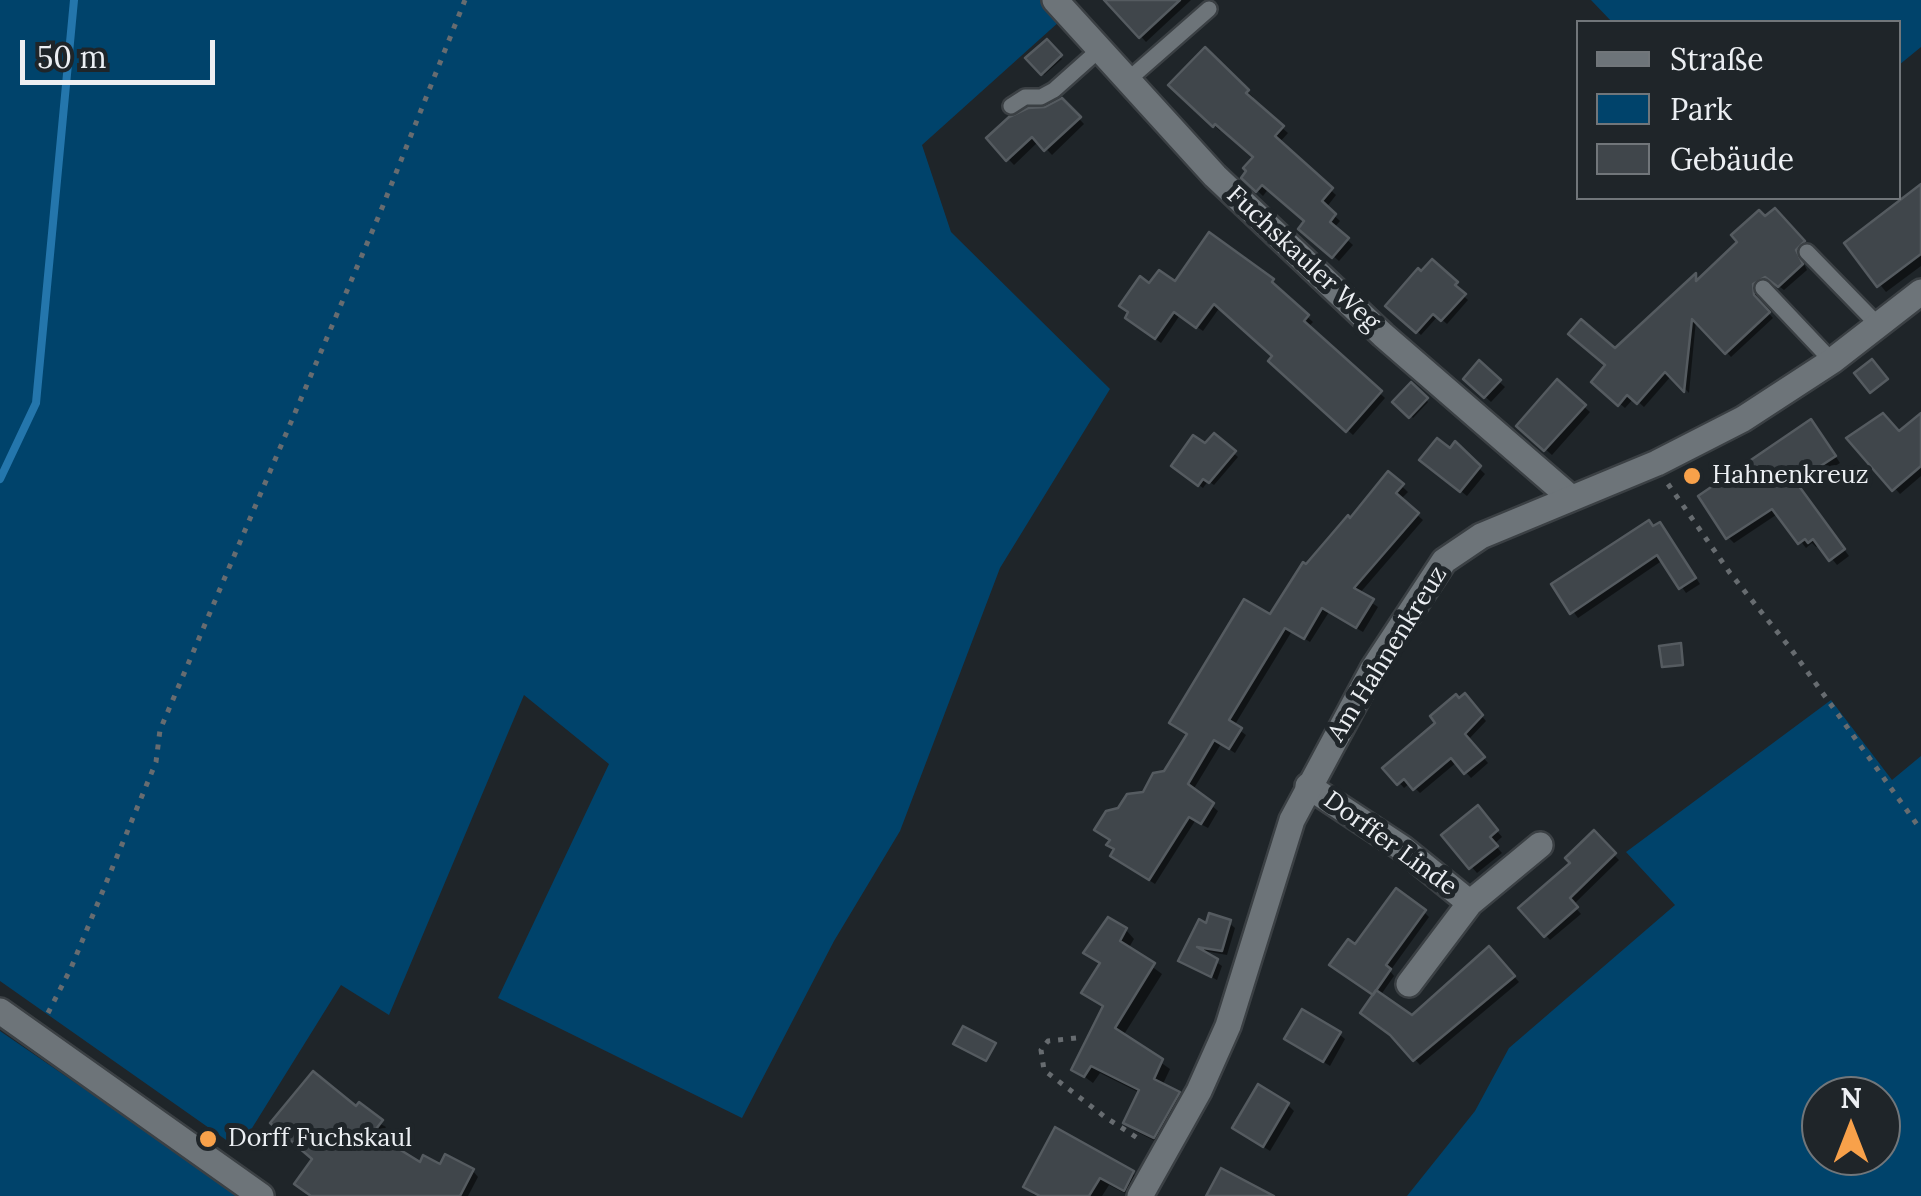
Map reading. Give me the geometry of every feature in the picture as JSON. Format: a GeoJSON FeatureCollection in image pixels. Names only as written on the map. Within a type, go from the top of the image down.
{"type":"FeatureCollection","features":[{"type":"Feature","properties":{"kind":"street","name":"Fuchskauler Weg"},"geometry":{"type":"LineString","coordinates":[[1056,0],[1214,176],[1383,336],[1571,498]]}},
{"type":"Feature","properties":{"kind":"street","name":"Am Hahnenkreuz"},"geometry":{"type":"LineString","coordinates":[[1140,1196],[1199,1091],[1228,1026],[1286,838],[1308,786],[1373,670],[1444,561],[1481,536],[1658,463],[1742,419],[1832,361],[1921,292]]}},
{"type":"Feature","properties":{"kind":"street","name":"Dorffer Linde"},"geometry":{"type":"LineString","coordinates":[[1308,786],[1402,848],[1470,903]]}},
{"type":"Feature","properties":{"kind":"street","name":"Dorffer Linde"},"geometry":{"type":"LineString","coordinates":[[1409,984],[1470,903],[1540,845]]}},
{"type":"Feature","properties":{"kind":"street"},"geometry":{"type":"LineString","coordinates":[[0,1011],[261,1196]]}},
{"type":"Feature","properties":{"kind":"lane"},"geometry":{"type":"LineString","coordinates":[[1128,80],[1208,9]]}},
{"type":"Feature","properties":{"kind":"lane"},"geometry":{"type":"LineString","coordinates":[[1011,106],[1054,90],[1100,49]]}},
{"type":"Feature","properties":{"kind":"lane"},"geometry":{"type":"LineString","coordinates":[[1806,252],[1879,326]]}},
{"type":"Feature","properties":{"kind":"lane"},"geometry":{"type":"LineString","coordinates":[[1764,288],[1832,361]]}},
{"type":"Feature","properties":{"kind":"path"},"geometry":{"type":"LineString","coordinates":[[44,1020],[78,951],[156,762],[160,730],[380,213],[465,0]]}},
{"type":"Feature","properties":{"kind":"path"},"geometry":{"type":"LineString","coordinates":[[1658,463],[1666,481],[1730,572],[1791,649],[1921,830]]}},
{"type":"Feature","properties":{"kind":"path"},"geometry":{"type":"LineString","coordinates":[[1076,1038],[1048,1041],[1041,1050],[1044,1070],[1105,1117],[1164,1153]]}},
{"type":"Feature","properties":{"kind":"green space"},"geometry":{"type":"Polygon","coordinates":[[[0,0],[1059,0],[1060,21],[922,145],[951,232],[1110,389],[1000,568],[900,831],[834,941],[742,1118],[498,998],[609,764],[524,695],[389,1015],[341,985],[239,1149],[0,981],[0,0]]]}},
{"type":"Feature","properties":{"kind":"green space"},"geometry":{"type":"Polygon","coordinates":[[[1591,0],[1921,0],[1921,47],[1901,63],[1901,20],[1610,20],[1591,0]]]}},
{"type":"Feature","properties":{"kind":"green space"},"geometry":{"type":"Polygon","coordinates":[[[1831,700],[1892,780],[1921,756],[1921,1196],[1407,1196],[1475,1111],[1509,1048],[1675,905],[1626,852],[1831,700]]]}},
{"type":"Feature","properties":{"kind":"green space"},"geometry":{"type":"Polygon","coordinates":[[[0,1031],[220,1182],[236,1196],[0,1196],[0,1031]]]}},
{"type":"Feature","properties":{"kind":"building"},"geometry":{"type":"Polygon","coordinates":[[[1104,0],[1180,0],[1139,38],[1104,0]]]}},
{"type":"Feature","properties":{"kind":"building"},"geometry":{"type":"Polygon","coordinates":[[[1047,39],[1062,55],[1041,75],[1025,58],[1047,39]]]}},
{"type":"Feature","properties":{"kind":"building"},"geometry":{"type":"Polygon","coordinates":[[[1205,47],[1249,90],[1246,93],[1284,126],[1275,136],[1333,188],[1322,201],[1336,214],[1330,222],[1349,238],[1332,258],[1298,229],[1304,221],[1262,185],[1256,192],[1241,178],[1246,171],[1243,168],[1253,157],[1168,85],[1205,47]]]}},
{"type":"Feature","properties":{"kind":"building"},"geometry":{"type":"Polygon","coordinates":[[[1062,98],[1081,117],[1044,151],[1032,137],[1006,161],[986,138],[1009,117],[1062,98]]]}},
{"type":"Feature","properties":{"kind":"building"},"geometry":{"type":"Polygon","coordinates":[[[1921,184],[1921,254],[1877,287],[1844,243],[1921,184]]]}},
{"type":"Feature","properties":{"kind":"building"},"geometry":{"type":"Polygon","coordinates":[[[1775,208],[1805,241],[1796,250],[1803,264],[1778,287],[1765,277],[1753,284],[1754,295],[1770,312],[1725,354],[1692,319],[1684,392],[1665,372],[1637,404],[1627,395],[1618,406],[1591,382],[1605,365],[1568,334],[1581,319],[1615,348],[1696,273],[1696,281],[1737,242],[1731,235],[1759,210],[1765,216],[1775,208]]]}},
{"type":"Feature","properties":{"kind":"building"},"geometry":{"type":"Polygon","coordinates":[[[1209,232],[1274,279],[1272,282],[1309,315],[1304,321],[1382,391],[1346,432],[1268,361],[1272,356],[1214,304],[1196,328],[1174,312],[1155,339],[1125,318],[1128,312],[1119,306],[1140,276],[1149,283],[1159,270],[1175,281],[1209,232]]]}},
{"type":"Feature","properties":{"kind":"building"},"geometry":{"type":"Polygon","coordinates":[[[1432,259],[1466,294],[1441,321],[1433,314],[1416,333],[1385,306],[1418,268],[1421,271],[1432,259]]]}},
{"type":"Feature","properties":{"kind":"building"},"geometry":{"type":"Polygon","coordinates":[[[1872,359],[1888,379],[1870,393],[1854,373],[1872,359]]]}},
{"type":"Feature","properties":{"kind":"building"},"geometry":{"type":"Polygon","coordinates":[[[1479,360],[1501,380],[1484,398],[1463,379],[1479,360]]]}},
{"type":"Feature","properties":{"kind":"building"},"geometry":{"type":"Polygon","coordinates":[[[1557,379],[1586,405],[1544,451],[1516,426],[1557,379]]]}},
{"type":"Feature","properties":{"kind":"building"},"geometry":{"type":"Polygon","coordinates":[[[1411,382],[1428,398],[1409,418],[1392,402],[1411,382]]]}},
{"type":"Feature","properties":{"kind":"building"},"geometry":{"type":"Polygon","coordinates":[[[1883,413],[1899,431],[1921,413],[1921,466],[1892,491],[1846,438],[1883,413]]]}},
{"type":"Feature","properties":{"kind":"building"},"geometry":{"type":"Polygon","coordinates":[[[1811,419],[1836,456],[1796,482],[1845,549],[1829,561],[1813,539],[1798,544],[1772,509],[1726,539],[1698,496],[1811,419]]]}},
{"type":"Feature","properties":{"kind":"building"},"geometry":{"type":"Polygon","coordinates":[[[1214,433],[1236,451],[1209,483],[1203,479],[1198,486],[1171,466],[1193,435],[1205,443],[1214,433]]]}},
{"type":"Feature","properties":{"kind":"building"},"geometry":{"type":"Polygon","coordinates":[[[1437,438],[1450,448],[1455,441],[1481,466],[1460,492],[1419,460],[1437,438]]]}},
{"type":"Feature","properties":{"kind":"building"},"geometry":{"type":"Polygon","coordinates":[[[1388,471],[1404,484],[1396,493],[1419,513],[1354,588],[1374,599],[1356,628],[1322,608],[1304,639],[1285,628],[1229,720],[1242,728],[1229,749],[1214,740],[1188,784],[1214,803],[1201,824],[1189,817],[1149,880],[1110,856],[1114,849],[1106,845],[1110,840],[1094,830],[1106,811],[1118,808],[1127,794],[1143,792],[1153,773],[1164,771],[1187,734],[1169,723],[1244,599],[1270,614],[1303,562],[1306,564],[1348,515],[1350,518],[1388,471]]]}},
{"type":"Feature","properties":{"kind":"building"},"geometry":{"type":"Polygon","coordinates":[[[1649,520],[1653,526],[1660,522],[1696,578],[1679,589],[1657,555],[1570,614],[1551,584],[1649,520]]]}},
{"type":"Feature","properties":{"kind":"building"},"geometry":{"type":"Polygon","coordinates":[[[1681,643],[1683,665],[1662,667],[1659,646],[1681,643]]]}},
{"type":"Feature","properties":{"kind":"building"},"geometry":{"type":"Polygon","coordinates":[[[1465,693],[1483,715],[1465,734],[1485,757],[1464,774],[1451,758],[1413,790],[1404,779],[1397,785],[1382,768],[1435,723],[1430,716],[1456,694],[1459,698],[1465,693]]]}},
{"type":"Feature","properties":{"kind":"building"},"geometry":{"type":"Polygon","coordinates":[[[1478,805],[1498,830],[1490,837],[1498,846],[1469,869],[1441,835],[1478,805]]]}},
{"type":"Feature","properties":{"kind":"building"},"geometry":{"type":"Polygon","coordinates":[[[1594,830],[1616,853],[1570,898],[1578,907],[1544,937],[1518,908],[1570,863],[1565,858],[1594,830]]]}},
{"type":"Feature","properties":{"kind":"building"},"geometry":{"type":"Polygon","coordinates":[[[1396,888],[1426,910],[1386,965],[1391,969],[1373,995],[1329,965],[1348,939],[1355,944],[1396,888]]]}},
{"type":"Feature","properties":{"kind":"building"},"geometry":{"type":"Polygon","coordinates":[[[1209,913],[1231,920],[1222,951],[1197,947],[1218,959],[1211,977],[1178,961],[1199,919],[1206,923],[1209,913]]]}},
{"type":"Feature","properties":{"kind":"building"},"geometry":{"type":"Polygon","coordinates":[[[1108,917],[1127,928],[1120,941],[1155,963],[1115,1028],[1163,1059],[1154,1079],[1180,1092],[1154,1138],[1123,1123],[1139,1090],[1091,1066],[1084,1077],[1071,1070],[1103,1006],[1081,993],[1100,963],[1083,953],[1108,917]]]}},
{"type":"Feature","properties":{"kind":"building"},"geometry":{"type":"Polygon","coordinates":[[[1489,946],[1515,976],[1413,1061],[1390,1035],[1360,1013],[1376,990],[1412,1015],[1489,946]]]}},
{"type":"Feature","properties":{"kind":"building"},"geometry":{"type":"Polygon","coordinates":[[[1302,1009],[1341,1032],[1323,1062],[1284,1039],[1302,1009]]]}},
{"type":"Feature","properties":{"kind":"building"},"geometry":{"type":"Polygon","coordinates":[[[963,1026],[996,1043],[986,1061],[953,1044],[963,1026]]]}},
{"type":"Feature","properties":{"kind":"building"},"geometry":{"type":"Polygon","coordinates":[[[313,1071],[356,1106],[359,1102],[383,1120],[373,1133],[420,1162],[423,1155],[440,1164],[445,1154],[474,1169],[460,1196],[311,1196],[294,1184],[312,1159],[270,1123],[313,1071]]]}},
{"type":"Feature","properties":{"kind":"building"},"geometry":{"type":"Polygon","coordinates":[[[1258,1084],[1289,1103],[1263,1147],[1232,1128],[1258,1084]]]}},
{"type":"Feature","properties":{"kind":"building"},"geometry":{"type":"Polygon","coordinates":[[[1055,1127],[1134,1171],[1124,1191],[1100,1178],[1089,1196],[1040,1196],[1023,1187],[1055,1127]]]}},
{"type":"Feature","properties":{"kind":"building"},"geometry":{"type":"Polygon","coordinates":[[[1221,1168],[1274,1196],[1206,1196],[1221,1168]]]}},
{"type":"Feature","properties":{"kind":"waterway"},"geometry":{"type":"LineString","coordinates":[[0,479],[36,403],[74,0]]}},
{"type":"Feature","properties":{"kind":"place","name":"Hahnenkreuz"},"geometry":{"type":"Point","coordinates":[1692,476]}},
{"type":"Feature","properties":{"kind":"place","name":"Dorff Fuchskaul"},"geometry":{"type":"Point","coordinates":[208,1139]}}]}
